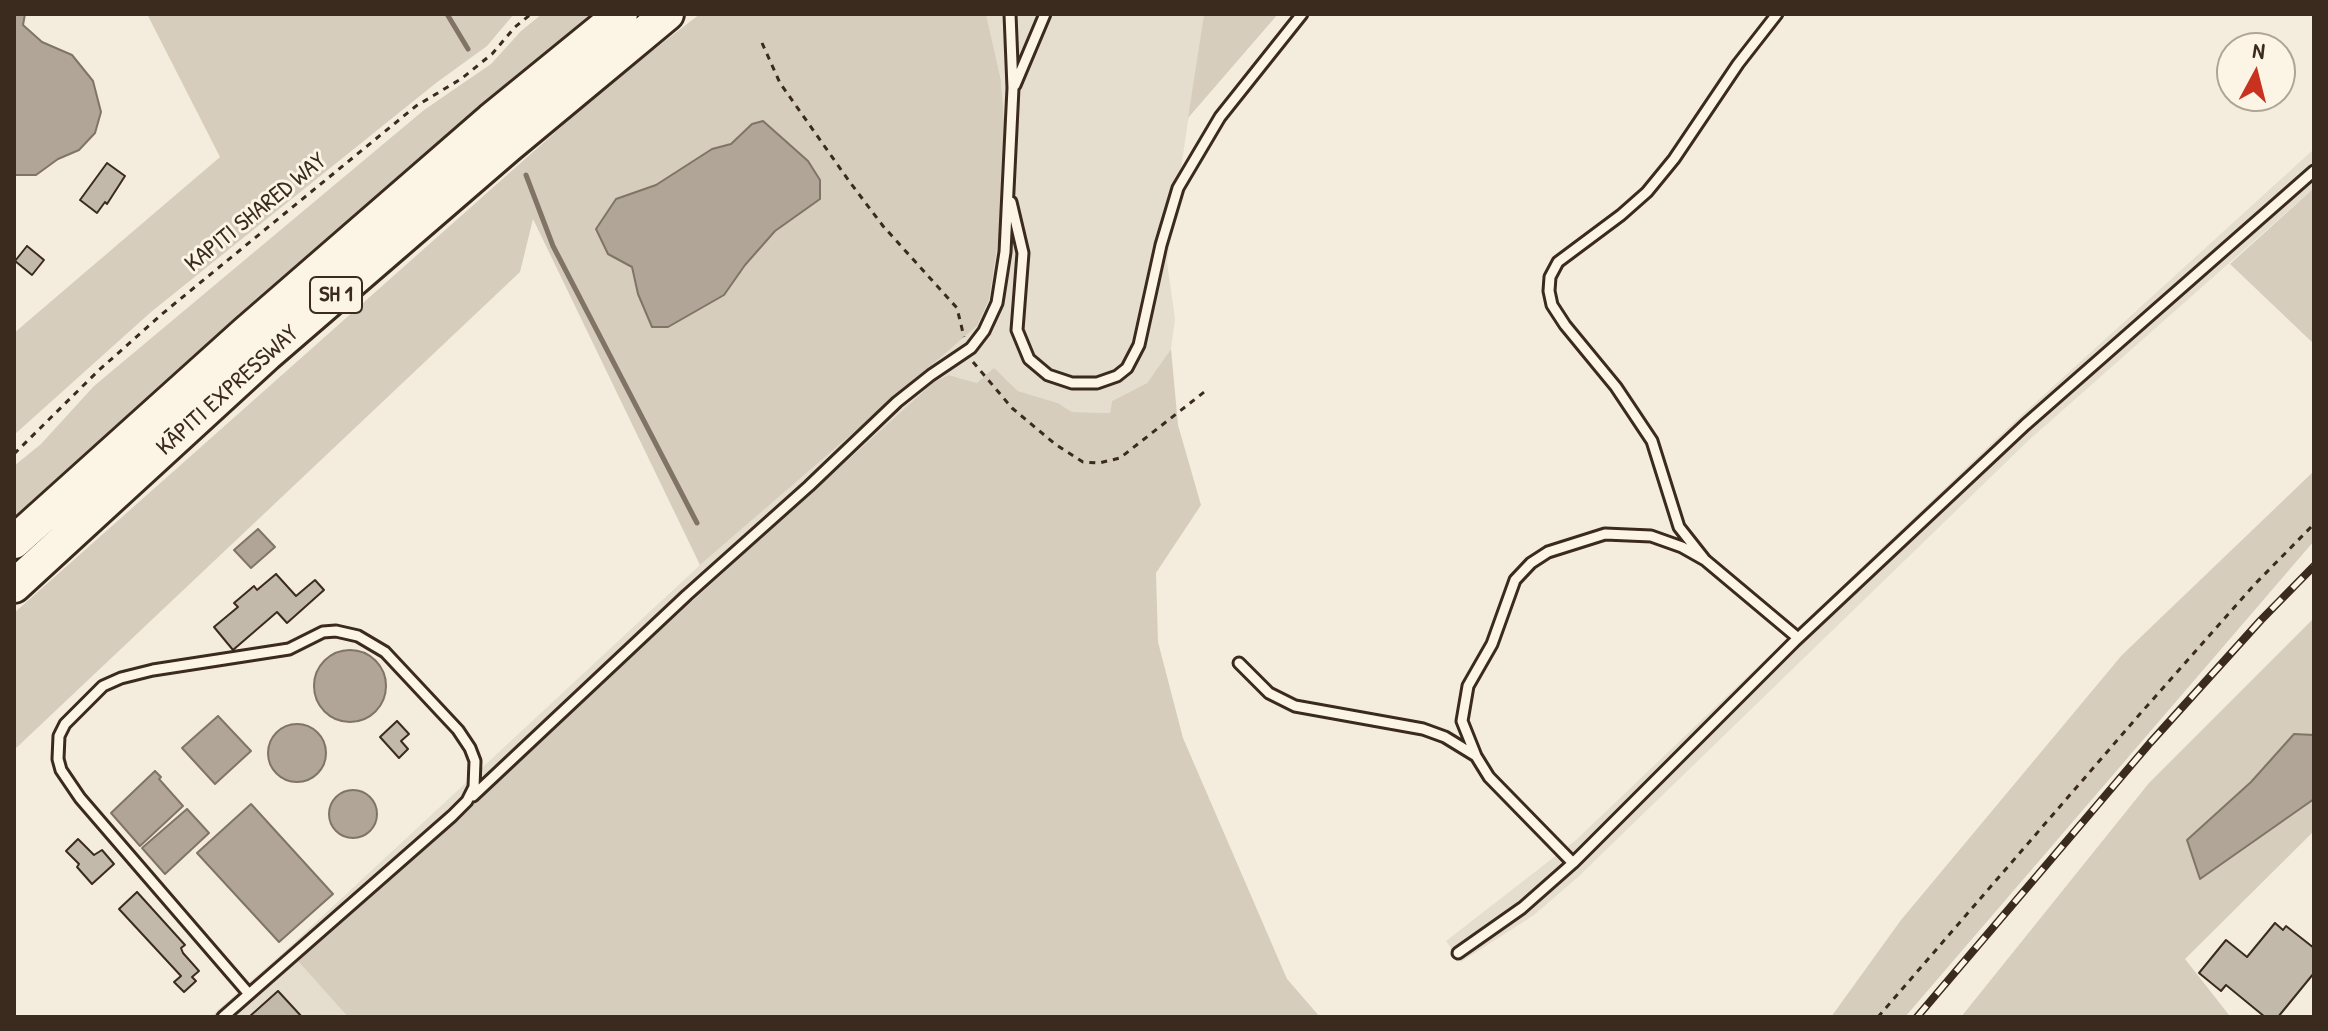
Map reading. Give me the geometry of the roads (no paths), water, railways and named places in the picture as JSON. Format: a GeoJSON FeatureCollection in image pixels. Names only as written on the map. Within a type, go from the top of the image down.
{"type":"FeatureCollection","features":[{"type":"Feature","properties":{"kind":"highway","name":"KĀPITI EXPRESSWAY"},"geometry":{"type":"LineString","coordinates":[[14,542],[491,120],[621,14]]}},
{"type":"Feature","properties":{"kind":"highway","name":"KĀPITI EXPRESSWAY"},"geometry":{"type":"LineString","coordinates":[[14,586],[267,354],[508,146],[667,14]]}},
{"type":"Feature","properties":{"kind":"lane"},"geometry":{"type":"LineString","coordinates":[[223,1017],[467,801],[897,402],[966,352],[984,331],[997,303],[1005,252],[1013,88],[1010,14]]}},
{"type":"Feature","properties":{"kind":"lane"},"geometry":{"type":"LineString","coordinates":[[1013,88],[1045,14]]}},
{"type":"Feature","properties":{"kind":"lane"},"geometry":{"type":"LineString","coordinates":[[1009,190],[1023,253],[1016,311],[1017,330],[1029,359],[1048,375],[1072,383],[1097,383],[1117,376],[1127,368],[1139,345],[1161,245],[1178,188],[1220,117],[1302,14]]}},
{"type":"Feature","properties":{"kind":"lane"},"geometry":{"type":"LineString","coordinates":[[1705,560],[1679,527],[1652,441],[1616,387],[1552,305],[1550,277],[1558,262],[1647,192],[1777,14]]}},
{"type":"Feature","properties":{"kind":"lane"},"geometry":{"type":"LineString","coordinates":[[1458,953],[1522,908],[1573,863],[1798,638],[2025,425],[2314,171]]}},
{"type":"Feature","properties":{"kind":"lane"},"geometry":{"type":"LineString","coordinates":[[1573,863],[1501,791],[1476,756],[1462,721],[1468,686],[1492,644],[1515,580],[1531,563],[1548,552],[1605,534],[1651,536],[1682,547],[1705,560],[1798,638]]}},
{"type":"Feature","properties":{"kind":"lane"},"geometry":{"type":"LineString","coordinates":[[249,994],[80,798],[61,770],[58,746],[65,724],[103,686],[153,670],[289,649],[323,632],[336,631],[358,636],[396,662],[450,721],[470,748],[476,774],[467,801]]}},
{"type":"Feature","properties":{"kind":"lane"},"geometry":{"type":"LineString","coordinates":[[1239,663],[1269,693],[1295,706],[1423,729],[1445,737],[1476,756]]}},
{"type":"Feature","properties":{"kind":"waterway"},"geometry":{"type":"LineString","coordinates":[[447,14],[468,49]]}},
{"type":"Feature","properties":{"kind":"waterway"},"geometry":{"type":"LineString","coordinates":[[526,175],[553,246],[697,523]]}},
{"type":"Feature","properties":{"kind":"railway"},"geometry":{"type":"LineString","coordinates":[[1917,1017],[2150,743],[2314,566]]}}]}
